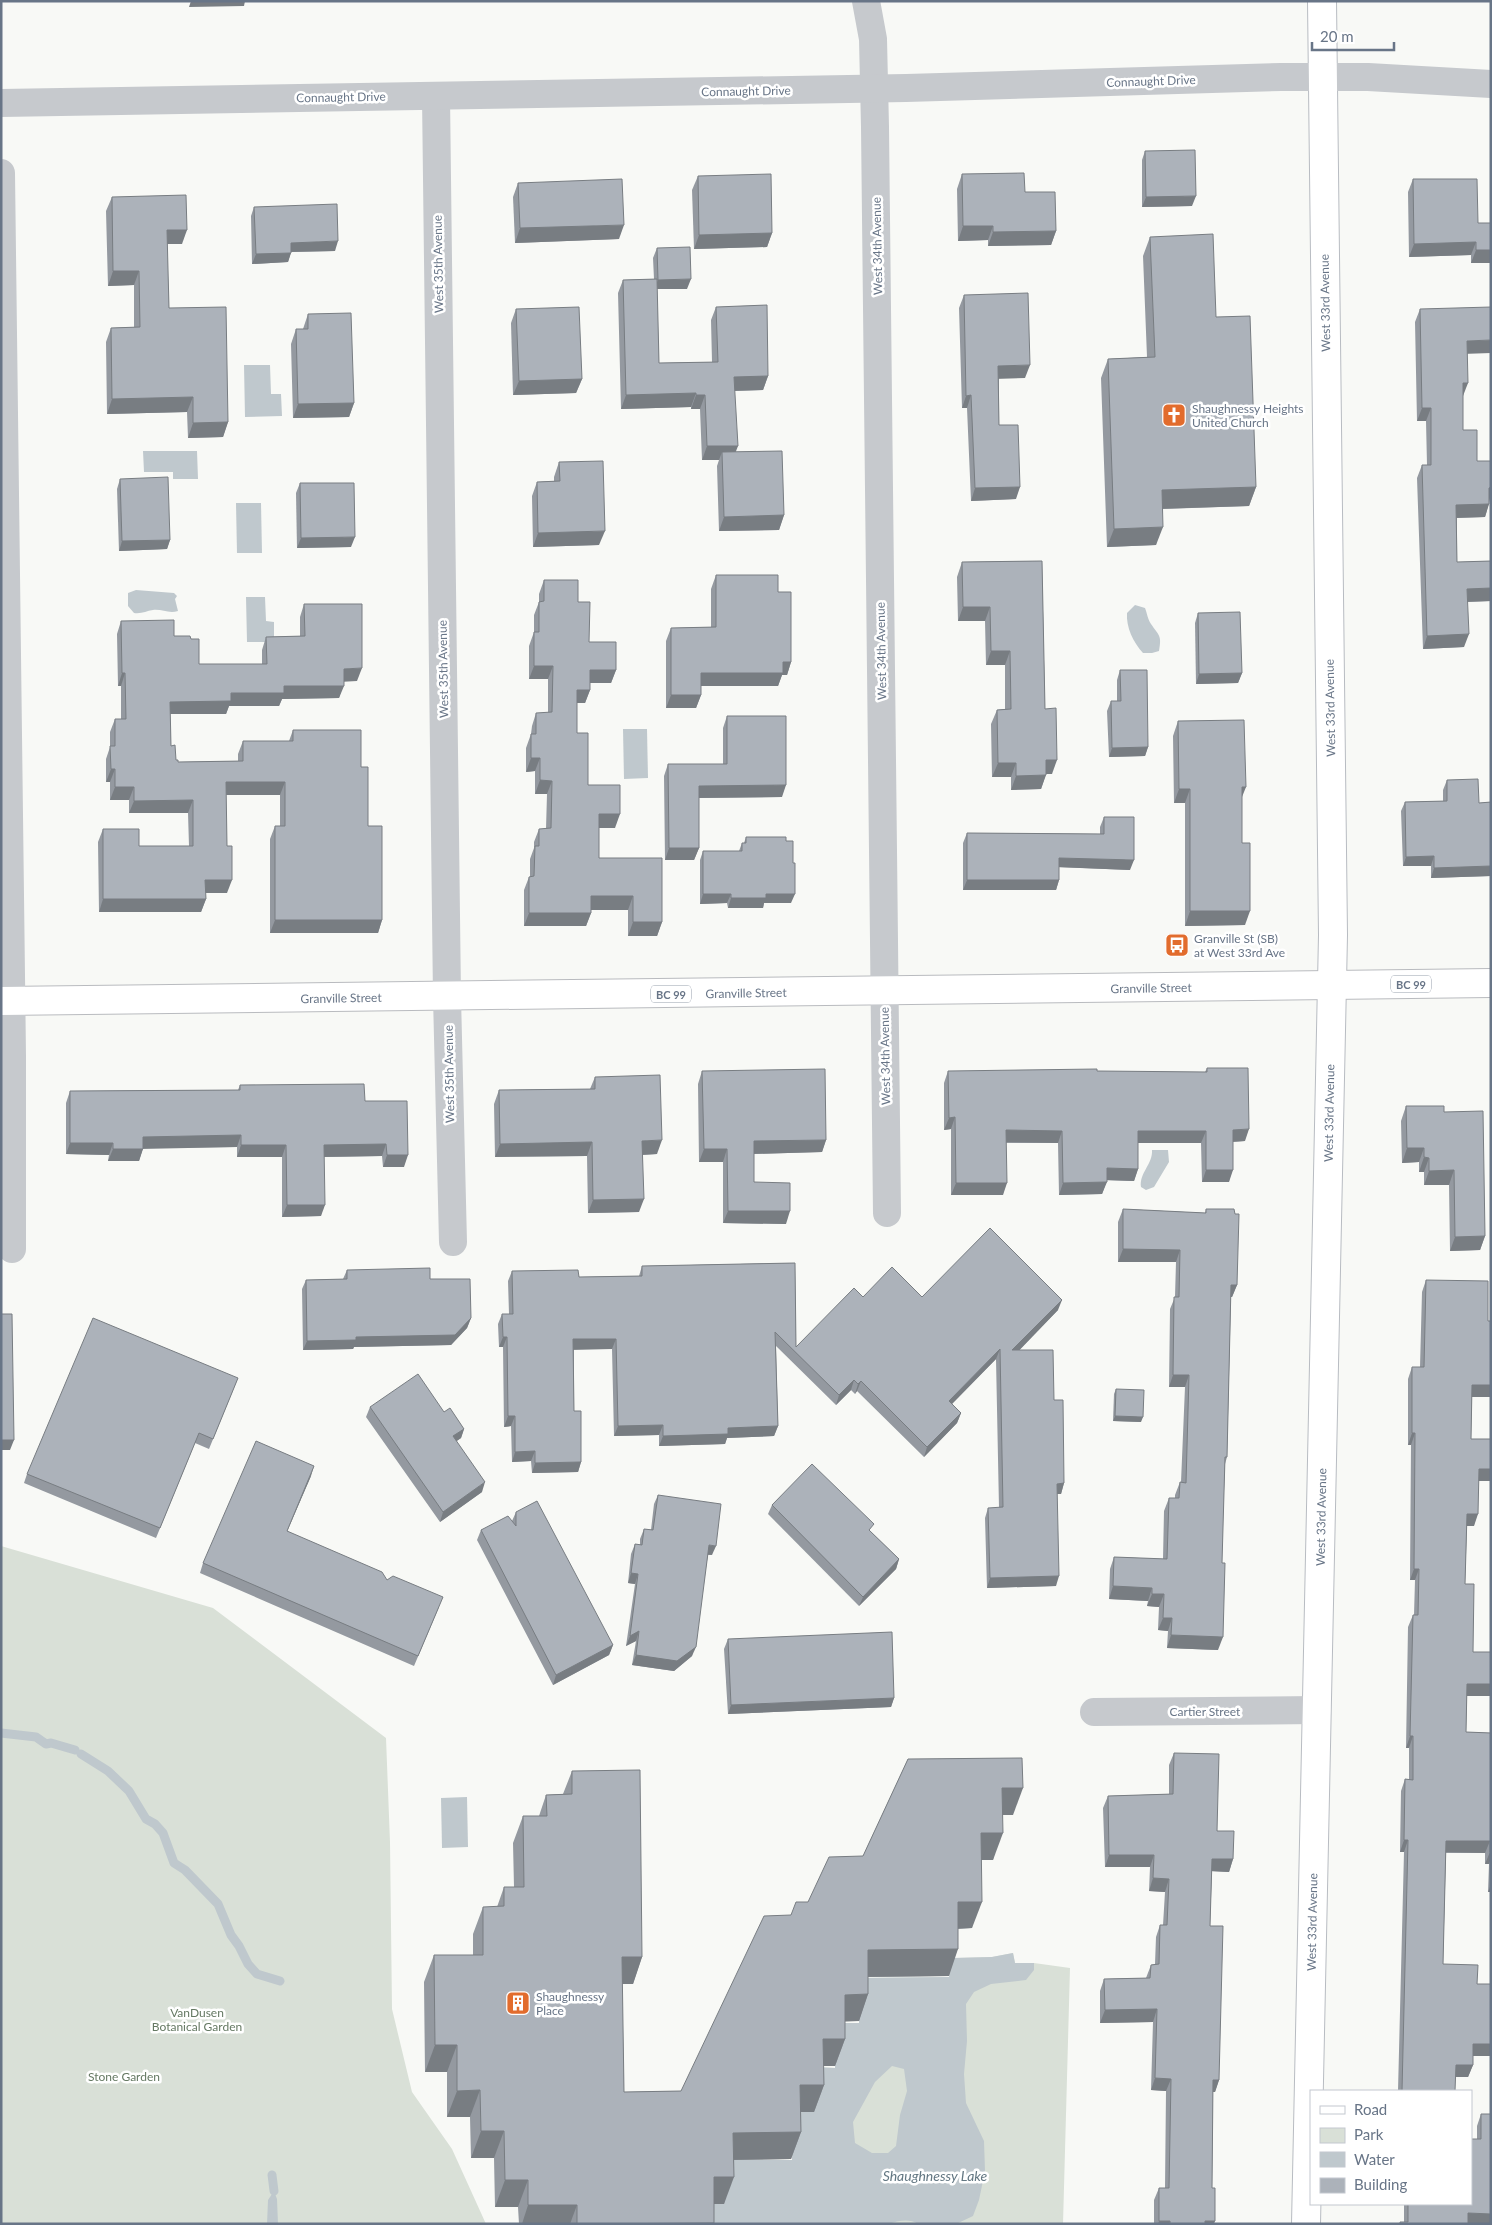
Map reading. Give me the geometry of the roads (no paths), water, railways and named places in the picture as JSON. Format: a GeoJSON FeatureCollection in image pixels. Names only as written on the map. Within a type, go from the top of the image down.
{"type":"FeatureCollection","features":[{"type":"Feature","properties":{"kind":"main road","name":"West 33rd Avenue"},"geometry":{"type":"LineString","coordinates":[[1306,2224],[1333,921],[1322,1]]}},
{"type":"Feature","properties":{"kind":"main road","name":"Granville Street"},"geometry":{"type":"LineString","coordinates":[[6,1001],[1491,983]]}},
{"type":"Feature","properties":{"kind":"street","name":"West 34th Avenue"},"geometry":{"type":"LineString","coordinates":[[866,1],[873,39],[874,88],[887,1213]]}},
{"type":"Feature","properties":{"kind":"street","name":"Connaught Drive"},"geometry":{"type":"LineString","coordinates":[[1,103],[874,88],[1322,77],[1368,77],[1491,84]]}},
{"type":"Feature","properties":{"kind":"street","name":"West 35th Avenue"},"geometry":{"type":"LineString","coordinates":[[436,96],[453,1242]]}},
{"type":"Feature","properties":{"kind":"street"},"geometry":{"type":"LineString","coordinates":[[1,173],[6,1001],[12,1249]]}},
{"type":"Feature","properties":{"kind":"street","name":"Cartier Street"},"geometry":{"type":"LineString","coordinates":[[1094,1712],[1317,1710]]}},
{"type":"Feature","properties":{"kind":"water"},"geometry":{"type":"Polygon","coordinates":[[[244,365],[270,365],[271,394],[281,394],[282,416],[245,417],[244,365]]]}},
{"type":"Feature","properties":{"kind":"water"},"geometry":{"type":"Polygon","coordinates":[[[143,451],[197,451],[198,479],[173,479],[173,472],[144,472],[143,451]]]}},
{"type":"Feature","properties":{"kind":"water"},"geometry":{"type":"Polygon","coordinates":[[[236,503],[261,503],[262,553],[237,553],[236,503]]]}},
{"type":"Feature","properties":{"kind":"water"},"geometry":{"type":"Polygon","coordinates":[[[136,590],[174,593],[177,596],[175,599],[178,611],[153,610],[134,613],[128,606],[128,593],[136,590]]]}},
{"type":"Feature","properties":{"kind":"water"},"geometry":{"type":"Polygon","coordinates":[[[246,597],[265,597],[266,621],[274,622],[274,642],[247,642],[246,597]]]}},
{"type":"Feature","properties":{"kind":"water"},"geometry":{"type":"Polygon","coordinates":[[[1135,605],[1145,608],[1150,622],[1159,636],[1159,651],[1143,653],[1133,639],[1129,629],[1127,613],[1135,605]]]}},
{"type":"Feature","properties":{"kind":"water"},"geometry":{"type":"Polygon","coordinates":[[[623,729],[647,729],[648,778],[624,779],[623,729]]]}},
{"type":"Feature","properties":{"kind":"water"},"geometry":{"type":"Polygon","coordinates":[[[1152,1150],[1168,1150],[1169,1162],[1154,1187],[1146,1190],[1141,1187],[1141,1182],[1152,1155],[1152,1150]]]}},
{"type":"Feature","properties":{"kind":"water"},"geometry":{"type":"Polygon","coordinates":[[[467,1797],[468,1847],[442,1848],[441,1798],[467,1797]]]}},
{"type":"Feature","properties":{"kind":"water","name":"Shaughnessy Lake"},"geometry":{"type":"Polygon","coordinates":[[[1013,1953],[1015,1963],[1034,1963],[1034,1970],[1026,1980],[991,1984],[974,1992],[966,2004],[967,2041],[964,2074],[966,2103],[984,2141],[985,2171],[979,2200],[973,2216],[956,2224],[918,2224],[900,2221],[888,2224],[704,2224],[704,2204],[724,2204],[722,2160],[792,2160],[793,2113],[813,2111],[813,2067],[835,2068],[835,2023],[859,2023],[858,1978],[949,1977],[951,1958],[992,1957],[1013,1953]],[[892,2066],[875,2082],[853,2122],[855,2143],[872,2153],[888,2153],[896,2146],[900,2115],[907,2091],[904,2069],[892,2066]]]}},
{"type":"Feature","properties":{"kind":"water"},"geometry":{"type":"Polygon","coordinates":[[[274,2191],[277,2199],[278,2224],[267,2224],[268,2200],[274,2191]]]}},
{"type":"Feature","properties":{"kind":"waterway"},"geometry":{"type":"LineString","coordinates":[[1,1733],[36,1737],[46,1744],[51,1743],[75,1750]]}},
{"type":"Feature","properties":{"kind":"waterway"},"geometry":{"type":"LineString","coordinates":[[81,1754],[108,1771],[129,1791],[146,1819],[155,1824],[163,1833],[174,1863],[185,1870],[218,1904],[231,1935],[248,1964],[257,1974],[280,1981]]}},
{"type":"Feature","properties":{"kind":"waterway"},"geometry":{"type":"LineString","coordinates":[[272,2175],[274,2191]]}},
{"type":"Feature","properties":{"kind":"place","name":"Shaughnessy Heights United Church"},"geometry":{"type":"Point","coordinates":[1174,415]}},
{"type":"Feature","properties":{"kind":"place","name":"Granville St (SB) at West 33rd Ave"},"geometry":{"type":"Point","coordinates":[1177,945]}},
{"type":"Feature","properties":{"kind":"place","name":"Shaughnessy Place"},"geometry":{"type":"Point","coordinates":[518,2003]}},
{"type":"Feature","properties":{"kind":"park label","name":"VanDusen Botanical Garden"},"geometry":{"type":"Point","coordinates":[197,2019]}},
{"type":"Feature","properties":{"kind":"park label","name":"Stone Garden"},"geometry":{"type":"Point","coordinates":[124,2076]}}]}
